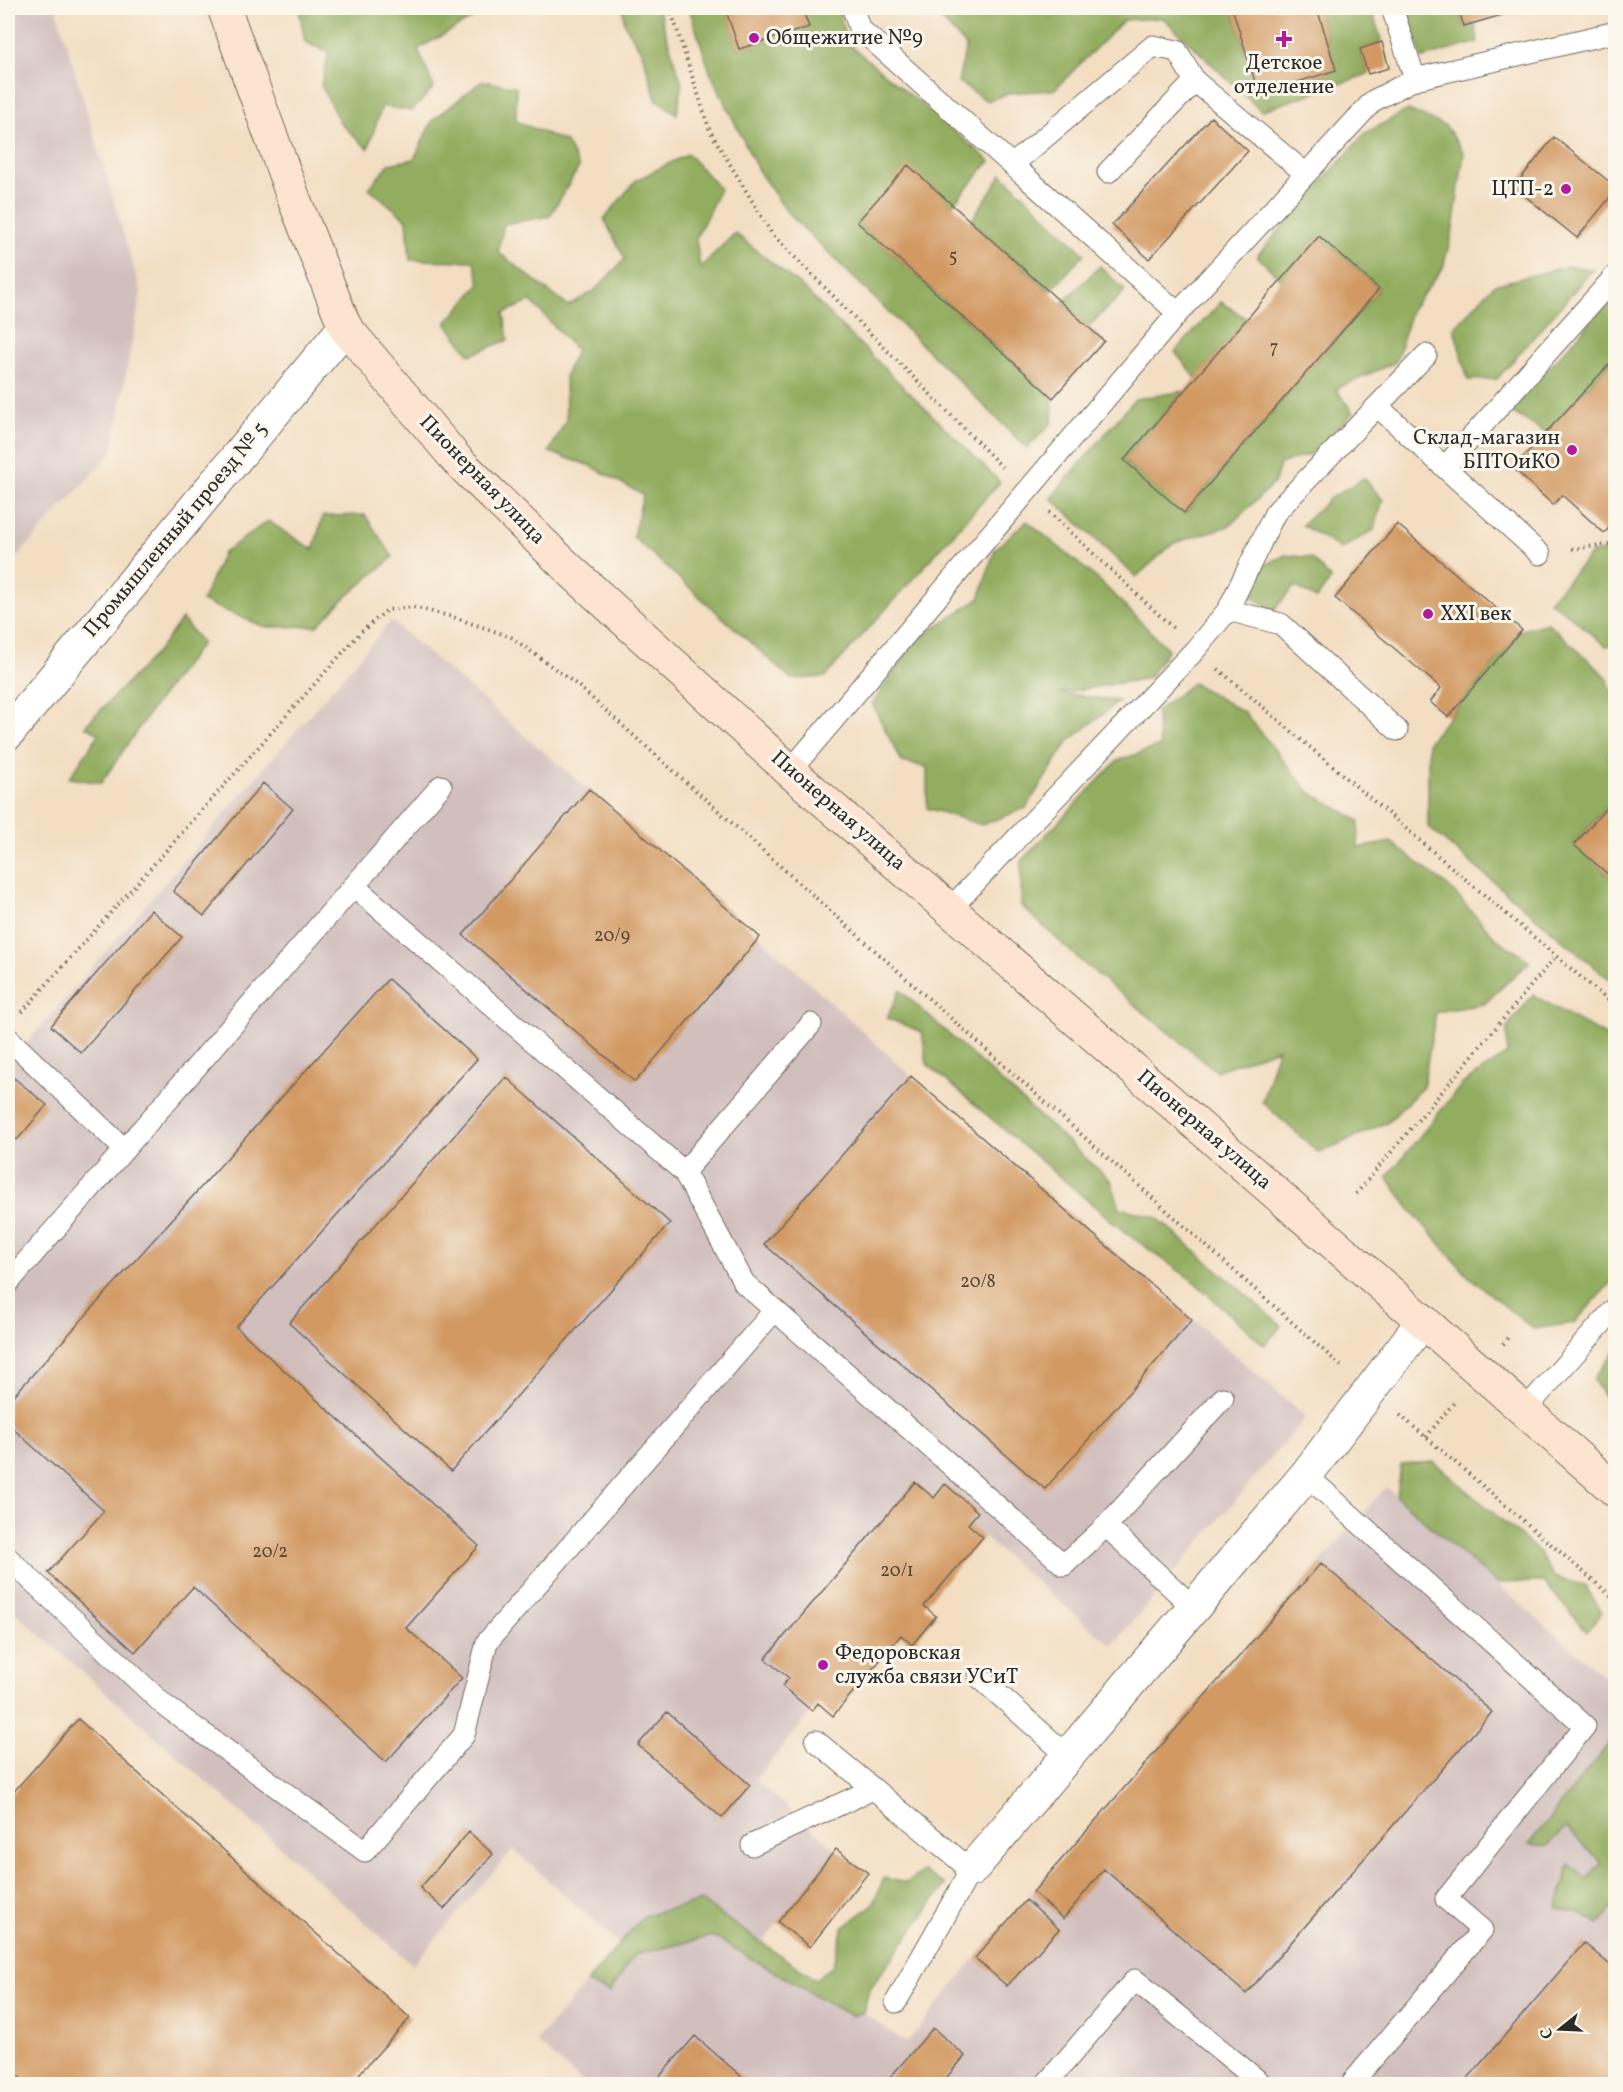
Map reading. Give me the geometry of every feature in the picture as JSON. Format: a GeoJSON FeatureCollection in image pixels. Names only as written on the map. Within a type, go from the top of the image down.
{"type":"FeatureCollection","features":[{"type":"Feature","properties":{"kind":"main road","name":"Пионерная улица"},"geometry":{"type":"LineString","coordinates":[[224,8],[294,199],[345,327],[458,461],[569,569],[790,771],[1616,1491]]}},
{"type":"Feature","properties":{"kind":"street","name":"Промышленный проезд № 5"},"geometry":{"type":"LineString","coordinates":[[8,733],[345,327]]}},
{"type":"Feature","properties":{"kind":"street"},"geometry":{"type":"LineString","coordinates":[[971,1870],[1306,1475],[1423,1321]]}},
{"type":"Feature","properties":{"kind":"lane"},"geometry":{"type":"LineString","coordinates":[[853,8],[859,28],[1178,313]]}},
{"type":"Feature","properties":{"kind":"lane"},"geometry":{"type":"LineString","coordinates":[[1392,8],[1415,79]]}},
{"type":"Feature","properties":{"kind":"lane"},"geometry":{"type":"LineString","coordinates":[[790,771],[1178,313],[1373,101],[1415,79],[1616,32]]}},
{"type":"Feature","properties":{"kind":"lane"},"geometry":{"type":"LineString","coordinates":[[1012,165],[1153,46],[1177,51],[1195,81],[1306,174]]}},
{"type":"Feature","properties":{"kind":"lane"},"geometry":{"type":"LineString","coordinates":[[1108,172],[1195,81]]}},
{"type":"Feature","properties":{"kind":"lane"},"geometry":{"type":"LineString","coordinates":[[1445,467],[1616,275]]}},
{"type":"Feature","properties":{"kind":"lane"},"geometry":{"type":"LineString","coordinates":[[950,909],[1195,650],[1228,610],[1275,513],[1426,355]]}},
{"type":"Feature","properties":{"kind":"lane"},"geometry":{"type":"LineString","coordinates":[[1377,406],[1540,554]]}},
{"type":"Feature","properties":{"kind":"lane"},"geometry":{"type":"LineString","coordinates":[[1228,610],[1281,624],[1397,730]]}},
{"type":"Feature","properties":{"kind":"lane"},"geometry":{"type":"LineString","coordinates":[[8,1282],[441,786]]}},
{"type":"Feature","properties":{"kind":"lane"},"geometry":{"type":"LineString","coordinates":[[354,886],[684,1172],[744,1283],[1064,1565],[1106,1526],[1223,1398]]}},
{"type":"Feature","properties":{"kind":"lane"},"geometry":{"type":"LineString","coordinates":[[684,1172],[811,1024]]}},
{"type":"Feature","properties":{"kind":"lane"},"geometry":{"type":"LineString","coordinates":[[11,1028],[124,1149]]}},
{"type":"Feature","properties":{"kind":"lane"},"geometry":{"type":"LineString","coordinates":[[1524,1411],[1616,1307]]}},
{"type":"Feature","properties":{"kind":"lane"},"geometry":{"type":"LineString","coordinates":[[8,1558],[164,1705],[365,1851],[464,1735],[487,1642],[775,1310]]}},
{"type":"Feature","properties":{"kind":"lane"},"geometry":{"type":"LineString","coordinates":[[1306,1475],[1585,1726],[1446,1899],[1482,1930],[1351,2085]]}},
{"type":"Feature","properties":{"kind":"lane"},"geometry":{"type":"LineString","coordinates":[[1106,1526],[1194,1608]]}},
{"type":"Feature","properties":{"kind":"lane"},"geometry":{"type":"LineString","coordinates":[[979,1677],[1069,1757]]}},
{"type":"Feature","properties":{"kind":"lane"},"geometry":{"type":"LineString","coordinates":[[816,1741],[971,1870],[896,2002]]}},
{"type":"Feature","properties":{"kind":"lane"},"geometry":{"type":"LineString","coordinates":[[752,1845],[873,1789]]}},
{"type":"Feature","properties":{"kind":"lane"},"geometry":{"type":"LineString","coordinates":[[1046,2085],[1135,1980],[1262,2085]]}},
{"type":"Feature","properties":{"kind":"path"},"geometry":{"type":"LineString","coordinates":[[670,8],[710,131],[772,234],[1026,491],[1195,650],[1616,1007]]}},
{"type":"Feature","properties":{"kind":"path"},"geometry":{"type":"LineString","coordinates":[[1540,554],[1616,543]]}},
{"type":"Feature","properties":{"kind":"path"},"geometry":{"type":"LineString","coordinates":[[11,1028],[361,632],[387,610],[413,607],[453,617],[510,637],[576,684],[1333,1360],[1616,1600]]}},
{"type":"Feature","properties":{"kind":"path"},"geometry":{"type":"LineString","coordinates":[[1356,1194],[1556,956]]}},
{"type":"Feature","properties":{"kind":"shaded area"},"geometry":{"type":"Polygon","coordinates":[[[8,8],[56,8],[141,292],[112,452],[8,567],[8,8]]]}},
{"type":"Feature","properties":{"kind":"shaded area"},"geometry":{"type":"Polygon","coordinates":[[[391,621],[760,937],[911,1076],[1306,1417],[1112,1646],[968,1524],[945,1485],[766,1659],[789,1678],[782,1686],[812,1711],[755,1780],[836,1849],[762,1943],[907,2043],[975,1958],[1386,1487],[1615,1686],[1615,2084],[585,2084],[536,2042],[619,1944],[513,1849],[413,1965],[8,1606],[8,1065],[391,621]]]}},
{"type":"Feature","properties":{"kind":"green space"},"geometry":{"type":"Polygon","coordinates":[[[299,8],[491,8],[418,49],[434,87],[412,111],[382,106],[368,149],[340,123],[321,85],[329,53],[305,42],[299,8]]]}},
{"type":"Feature","properties":{"kind":"green space"},"geometry":{"type":"Polygon","coordinates":[[[623,8],[658,8],[682,84],[677,114],[656,99],[642,53],[624,23],[623,8]]]}},
{"type":"Feature","properties":{"kind":"green space"},"geometry":{"type":"Polygon","coordinates":[[[689,8],[725,8],[739,49],[808,27],[802,8],[839,8],[846,42],[990,161],[952,205],[857,222],[1053,398],[1052,423],[1027,448],[787,212],[758,170],[710,72],[689,8]]]}},
{"type":"Feature","properties":{"kind":"green space"},"geometry":{"type":"Polygon","coordinates":[[[931,8],[1232,8],[1259,94],[1336,70],[1317,8],[1371,8],[1382,42],[1360,49],[1368,74],[1261,111],[1163,18],[1124,20],[1054,90],[1010,93],[987,101],[958,82],[966,46],[931,8]]]}},
{"type":"Feature","properties":{"kind":"green space"},"geometry":{"type":"Polygon","coordinates":[[[1406,8],[1458,8],[1464,26],[1475,23],[1478,42],[1422,58],[1406,8]]]}},
{"type":"Feature","properties":{"kind":"green space"},"geometry":{"type":"Polygon","coordinates":[[[482,81],[516,87],[516,121],[566,142],[579,167],[550,216],[504,224],[498,252],[568,306],[594,291],[625,259],[604,219],[636,180],[688,154],[720,189],[696,238],[700,268],[735,233],[801,286],[1000,482],[825,677],[791,679],[633,537],[643,495],[591,466],[549,452],[566,420],[565,376],[576,350],[531,301],[504,313],[508,340],[470,355],[446,323],[480,284],[474,261],[410,260],[407,220],[369,188],[389,164],[414,159],[432,121],[482,81]]]}},
{"type":"Feature","properties":{"kind":"green space"},"geometry":{"type":"Polygon","coordinates":[[[1408,110],[1446,126],[1464,153],[1453,229],[1443,268],[1411,310],[1396,362],[1336,389],[1353,413],[1310,454],[1280,464],[1275,482],[1229,526],[1174,543],[1136,577],[1051,498],[1135,399],[1184,391],[1124,460],[1185,513],[1379,289],[1319,236],[1281,280],[1257,256],[1365,133],[1408,110]]]}},
{"type":"Feature","properties":{"kind":"green space"},"geometry":{"type":"Polygon","coordinates":[[[1002,174],[1084,254],[1050,292],[971,221],[1002,174]]]}},
{"type":"Feature","properties":{"kind":"green space"},"geometry":{"type":"Polygon","coordinates":[[[1100,266],[1125,291],[1088,327],[1062,303],[1100,266]]]}},
{"type":"Feature","properties":{"kind":"green space"},"geometry":{"type":"Polygon","coordinates":[[[1568,266],[1593,269],[1497,379],[1468,380],[1454,328],[1494,285],[1568,266]]]}},
{"type":"Feature","properties":{"kind":"green space"},"geometry":{"type":"Polygon","coordinates":[[[1615,295],[1615,357],[1546,433],[1510,411],[1615,295]]]}},
{"type":"Feature","properties":{"kind":"green space"},"geometry":{"type":"Polygon","coordinates":[[[1221,302],[1247,319],[1196,378],[1175,352],[1221,302]]]}},
{"type":"Feature","properties":{"kind":"green space"},"geometry":{"type":"Polygon","coordinates":[[[1364,478],[1383,500],[1374,530],[1341,549],[1302,525],[1329,499],[1364,478]]]}},
{"type":"Feature","properties":{"kind":"green space"},"geometry":{"type":"Polygon","coordinates":[[[365,515],[393,557],[345,598],[317,626],[265,627],[202,601],[223,553],[268,521],[313,550],[323,516],[365,515]]]}},
{"type":"Feature","properties":{"kind":"green space"},"geometry":{"type":"Polygon","coordinates":[[[1027,521],[1100,581],[1168,649],[1149,678],[1060,693],[1119,701],[1068,742],[1026,808],[982,825],[927,808],[927,767],[902,762],[872,704],[916,640],[979,599],[995,549],[1027,521]]]}},
{"type":"Feature","properties":{"kind":"green space"},"geometry":{"type":"Polygon","coordinates":[[[1615,549],[1615,644],[1606,646],[1549,601],[1592,553],[1615,549]]]}},
{"type":"Feature","properties":{"kind":"green space"},"geometry":{"type":"Polygon","coordinates":[[[1285,555],[1311,558],[1331,579],[1316,599],[1295,586],[1273,611],[1250,595],[1259,568],[1285,555]]]}},
{"type":"Feature","properties":{"kind":"green space"},"geometry":{"type":"Polygon","coordinates":[[[182,619],[202,643],[154,706],[101,783],[69,778],[99,734],[85,726],[157,652],[182,619]]]}},
{"type":"Feature","properties":{"kind":"green space"},"geometry":{"type":"Polygon","coordinates":[[[1548,623],[1607,677],[1615,701],[1615,735],[1607,757],[1615,767],[1615,797],[1574,844],[1615,881],[1615,984],[1428,827],[1428,742],[1522,630],[1548,623]]]}},
{"type":"Feature","properties":{"kind":"green space"},"geometry":{"type":"Polygon","coordinates":[[[1193,683],[1245,713],[1308,791],[1359,821],[1358,848],[1391,842],[1450,888],[1497,939],[1530,961],[1484,1004],[1436,1012],[1423,1087],[1388,1122],[1319,1153],[1262,1102],[1278,1049],[1216,1071],[1082,962],[1021,906],[1021,861],[1117,761],[1160,746],[1156,711],[1193,683]]]}},
{"type":"Feature","properties":{"kind":"green space"},"geometry":{"type":"Polygon","coordinates":[[[900,990],[1111,1181],[1120,1208],[1156,1217],[1282,1326],[1264,1345],[1192,1280],[1126,1233],[927,1064],[922,1032],[887,1018],[900,990]]]}},
{"type":"Feature","properties":{"kind":"green space"},"geometry":{"type":"Polygon","coordinates":[[[1533,995],[1616,1042],[1615,1278],[1574,1323],[1533,1329],[1468,1276],[1409,1208],[1387,1177],[1462,1084],[1507,1054],[1507,1027],[1533,995]]]}},
{"type":"Feature","properties":{"kind":"green space"},"geometry":{"type":"Polygon","coordinates":[[[1616,1352],[1615,1414],[1593,1379],[1616,1352]]]}},
{"type":"Feature","properties":{"kind":"green space"},"geometry":{"type":"Polygon","coordinates":[[[1434,1462],[1539,1552],[1554,1577],[1585,1586],[1602,1612],[1587,1632],[1544,1582],[1496,1583],[1397,1497],[1401,1464],[1434,1462]]]}},
{"type":"Feature","properties":{"kind":"green space"},"geometry":{"type":"Polygon","coordinates":[[[1615,1736],[1615,1904],[1599,1925],[1579,1912],[1557,1909],[1569,1864],[1587,1879],[1601,1863],[1566,1827],[1548,1846],[1529,1844],[1615,1736]]]}},
{"type":"Feature","properties":{"kind":"green space"},"geometry":{"type":"Polygon","coordinates":[[[924,1871],[945,1885],[869,1990],[863,2013],[851,2016],[713,1936],[634,1955],[610,1992],[586,1983],[644,1916],[701,1901],[815,1979],[832,1967],[843,1928],[873,1904],[884,1878],[906,1883],[924,1871]]]}},
{"type":"Feature","properties":{"kind":"building","name":"Общежитие №9"},"geometry":{"type":"Polygon","coordinates":[[[725,8],[802,8],[809,27],[739,49],[725,8]]]}},
{"type":"Feature","properties":{"kind":"building","name":"Детское отделение"},"geometry":{"type":"Polygon","coordinates":[[[1232,8],[1317,8],[1336,70],[1259,94],[1232,8]]]}},
{"type":"Feature","properties":{"kind":"building"},"geometry":{"type":"Polygon","coordinates":[[[1458,8],[1526,8],[1464,26],[1458,8]]]}},
{"type":"Feature","properties":{"kind":"building"},"geometry":{"type":"Polygon","coordinates":[[[1382,42],[1389,68],[1368,74],[1360,49],[1382,42]]]}},
{"type":"Feature","properties":{"kind":"building"},"geometry":{"type":"Polygon","coordinates":[[[1211,117],[1248,151],[1149,259],[1112,225],[1211,117]]]}},
{"type":"Feature","properties":{"kind":"building","name":"ЦТП-2"},"geometry":{"type":"Polygon","coordinates":[[[1554,137],[1616,187],[1616,190],[1577,238],[1514,187],[1554,137]]]}},
{"type":"Feature","properties":{"kind":"building"},"geometry":{"type":"Polygon","coordinates":[[[908,165],[1104,341],[1053,398],[857,222],[908,165]]]}},
{"type":"Feature","properties":{"kind":"building"},"geometry":{"type":"Polygon","coordinates":[[[1319,236],[1379,289],[1184,513],[1124,460],[1319,236]]]}},
{"type":"Feature","properties":{"kind":"building","name":"Склад-магазин БПТОиКО"},"geometry":{"type":"Polygon","coordinates":[[[1616,357],[1616,521],[1604,533],[1562,495],[1553,505],[1513,468],[1616,357]]]}},
{"type":"Feature","properties":{"kind":"building","name":"XXI век"},"geometry":{"type":"Polygon","coordinates":[[[1397,524],[1522,630],[1448,717],[1430,702],[1441,688],[1335,598],[1397,524]]]}},
{"type":"Feature","properties":{"kind":"building"},"geometry":{"type":"Polygon","coordinates":[[[263,783],[293,809],[204,916],[173,891],[263,783]]]}},
{"type":"Feature","properties":{"kind":"building"},"geometry":{"type":"Polygon","coordinates":[[[589,789],[760,937],[635,1082],[463,935],[589,789]]]}},
{"type":"Feature","properties":{"kind":"building"},"geometry":{"type":"Polygon","coordinates":[[[1616,797],[1616,881],[1574,845],[1616,797]]]}},
{"type":"Feature","properties":{"kind":"building"},"geometry":{"type":"Polygon","coordinates":[[[151,910],[182,937],[81,1053],[51,1026],[151,910]]]}},
{"type":"Feature","properties":{"kind":"building"},"geometry":{"type":"Polygon","coordinates":[[[388,979],[477,1059],[236,1327],[479,1546],[406,1628],[462,1678],[386,1762],[193,1587],[135,1652],[48,1573],[104,1511],[8,1424],[8,1402],[388,979]]]}},
{"type":"Feature","properties":{"kind":"building"},"geometry":{"type":"Polygon","coordinates":[[[911,1076],[1192,1320],[1045,1489],[764,1244],[911,1076]]]}},
{"type":"Feature","properties":{"kind":"building"},"geometry":{"type":"Polygon","coordinates":[[[506,1077],[670,1223],[451,1471],[289,1323],[506,1077]]]}},
{"type":"Feature","properties":{"kind":"building"},"geometry":{"type":"Polygon","coordinates":[[[14,1078],[47,1105],[17,1140],[8,1132],[8,1086],[14,1078]]]}},
{"type":"Feature","properties":{"kind":"building"},"geometry":{"type":"Polygon","coordinates":[[[915,1482],[934,1498],[945,1484],[978,1512],[968,1524],[983,1537],[924,1606],[936,1616],[912,1645],[901,1635],[833,1716],[818,1703],[812,1711],[782,1686],[789,1678],[765,1659],[915,1482]]]}},
{"type":"Feature","properties":{"kind":"building"},"geometry":{"type":"Polygon","coordinates":[[[1321,1563],[1492,1712],[1246,1994],[1104,1869],[1063,1919],[1033,1892],[1321,1563]]]}},
{"type":"Feature","properties":{"kind":"building"},"geometry":{"type":"Polygon","coordinates":[[[667,1712],[750,1785],[722,1818],[638,1745],[667,1712]]]}},
{"type":"Feature","properties":{"kind":"building"},"geometry":{"type":"Polygon","coordinates":[[[78,1719],[410,2018],[350,2084],[27,2084],[8,2067],[8,1798],[78,1719]]]}},
{"type":"Feature","properties":{"kind":"building"},"geometry":{"type":"Polygon","coordinates":[[[469,1832],[493,1854],[444,1909],[420,1888],[469,1832]]]}},
{"type":"Feature","properties":{"kind":"building"},"geometry":{"type":"Polygon","coordinates":[[[836,1849],[868,1873],[810,1947],[778,1922],[836,1849]]]}},
{"type":"Feature","properties":{"kind":"building"},"geometry":{"type":"Polygon","coordinates":[[[1026,1900],[1059,1929],[1007,1986],[975,1958],[1026,1900]]]}},
{"type":"Feature","properties":{"kind":"building"},"geometry":{"type":"Polygon","coordinates":[[[1584,1943],[1616,1970],[1616,2084],[1463,2084],[1584,1943]]]}},
{"type":"Feature","properties":{"kind":"building"},"geometry":{"type":"Polygon","coordinates":[[[933,2028],[965,2056],[941,2084],[891,2084],[887,2081],[933,2028]]]}},
{"type":"Feature","properties":{"kind":"building"},"geometry":{"type":"Polygon","coordinates":[[[695,2036],[750,2084],[653,2084],[695,2036]]]}},
{"type":"Feature","properties":{"kind":"place","name":"Общежитие №9"},"geometry":{"type":"Point","coordinates":[754,38]}},
{"type":"Feature","properties":{"kind":"place","name":"Детское отделение"},"geometry":{"type":"Point","coordinates":[1284,39]}},
{"type":"Feature","properties":{"kind":"place","name":"ЦТП-2"},"geometry":{"type":"Point","coordinates":[1566,189]}},
{"type":"Feature","properties":{"kind":"place","name":"Склад-магазин БПТОиКО"},"geometry":{"type":"Point","coordinates":[1572,450]}},
{"type":"Feature","properties":{"kind":"place","name":"XXI век"},"geometry":{"type":"Point","coordinates":[1428,614]}},
{"type":"Feature","properties":{"kind":"place","name":"Федоровская служба связи УСиТ"},"geometry":{"type":"Point","coordinates":[823,1665]}}]}
